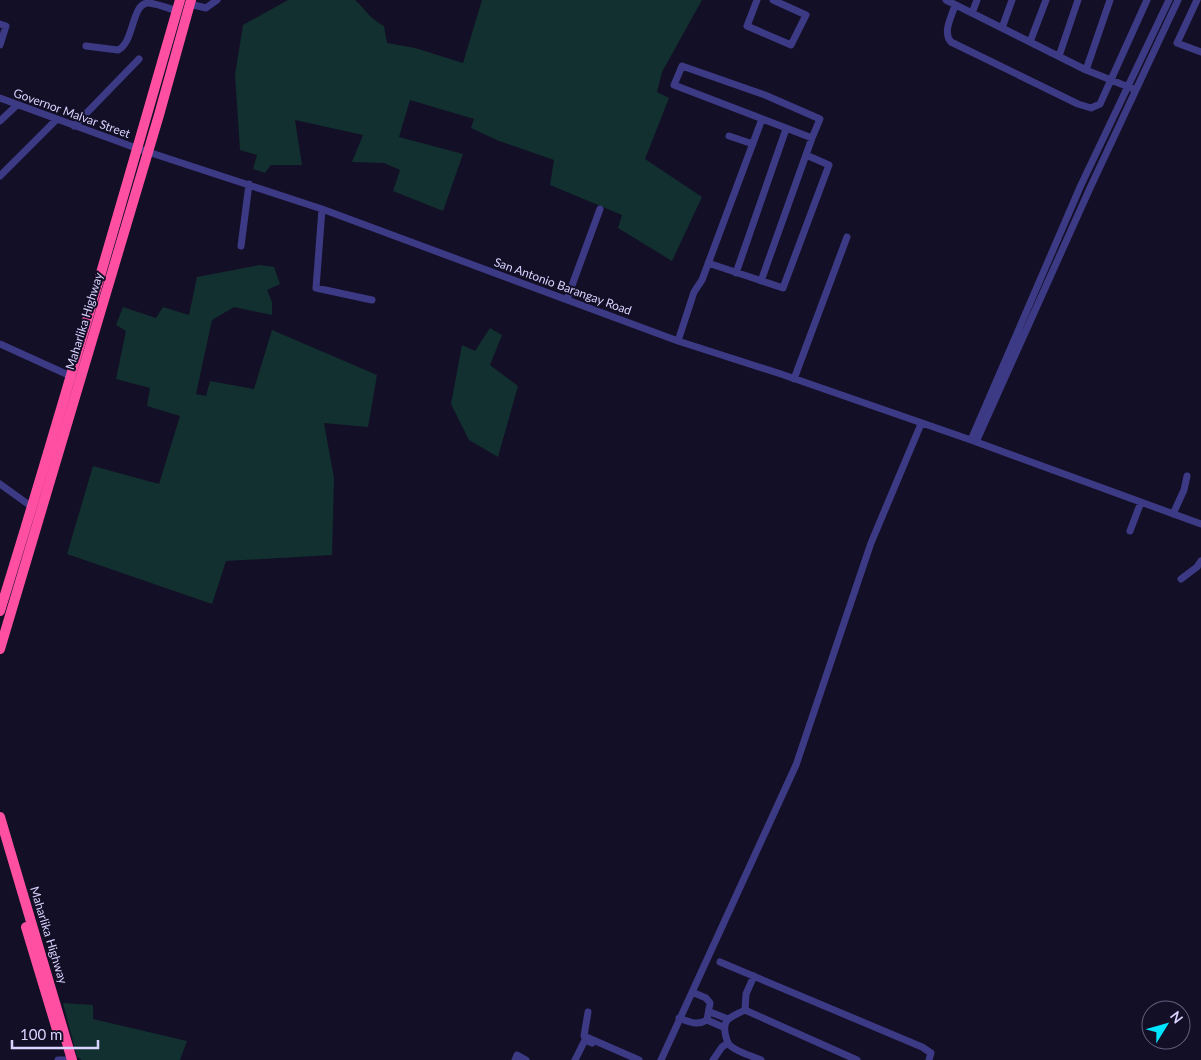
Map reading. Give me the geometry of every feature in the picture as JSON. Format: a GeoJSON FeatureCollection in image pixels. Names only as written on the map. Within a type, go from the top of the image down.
{"type":"FeatureCollection","features":[{"type":"Feature","properties":{"kind":"highway","name":"Maharlika Highway"},"geometry":{"type":"LineString","coordinates":[[0,649],[136,148],[177,10],[187,1]]}},
{"type":"Feature","properties":{"kind":"highway","name":"Maharlika Highway"},"geometry":{"type":"LineString","coordinates":[[0,611],[147,151],[187,1]]}},
{"type":"Feature","properties":{"kind":"highway","name":"Maharlika Highway"},"geometry":{"type":"LineString","coordinates":[[0,817],[68,1059]]}},
{"type":"Feature","properties":{"kind":"highway","name":"Maharlika Highway"},"geometry":{"type":"LineString","coordinates":[[0,839],[68,1059]]}},
{"type":"Feature","properties":{"kind":"street"},"geometry":{"type":"LineString","coordinates":[[187,1],[206,8],[217,0]]}},
{"type":"Feature","properties":{"kind":"street"},"geometry":{"type":"LineString","coordinates":[[757,0],[747,26],[791,45],[806,15],[773,0]]}},
{"type":"Feature","properties":{"kind":"street"},"geometry":{"type":"LineString","coordinates":[[946,0],[1086,70],[1136,90]]}},
{"type":"Feature","properties":{"kind":"street"},"geometry":{"type":"LineString","coordinates":[[972,13],[977,0]]}},
{"type":"Feature","properties":{"kind":"street"},"geometry":{"type":"LineString","coordinates":[[1002,28],[1012,0]]}},
{"type":"Feature","properties":{"kind":"street"},"geometry":{"type":"LineString","coordinates":[[1030,42],[1046,0]]}},
{"type":"Feature","properties":{"kind":"street"},"geometry":{"type":"LineString","coordinates":[[1059,56],[1078,0]]}},
{"type":"Feature","properties":{"kind":"street"},"geometry":{"type":"LineString","coordinates":[[1086,70],[1110,0]]}},
{"type":"Feature","properties":{"kind":"street"},"geometry":{"type":"LineString","coordinates":[[955,5],[946,32],[951,42],[1078,104],[1091,108],[1100,104],[1146,0]]}},
{"type":"Feature","properties":{"kind":"street"},"geometry":{"type":"LineString","coordinates":[[974,441],[1081,185],[1169,0]]}},
{"type":"Feature","properties":{"kind":"street"},"geometry":{"type":"LineString","coordinates":[[974,441],[1178,0]]}},
{"type":"Feature","properties":{"kind":"street"},"geometry":{"type":"LineString","coordinates":[[1198,0],[1177,43],[1201,52]]}},
{"type":"Feature","properties":{"kind":"street"},"geometry":{"type":"LineString","coordinates":[[86,46],[118,50],[122,48],[126,44],[138,8],[145,4],[150,3],[177,10]]}},
{"type":"Feature","properties":{"kind":"street"},"geometry":{"type":"LineString","coordinates":[[0,24],[6,26],[0,45]]}},
{"type":"Feature","properties":{"kind":"street"},"geometry":{"type":"LineString","coordinates":[[74,126],[138,59]]}},
{"type":"Feature","properties":{"kind":"street"},"geometry":{"type":"LineString","coordinates":[[761,281],[820,119],[765,95],[682,66],[674,86],[812,138]]}},
{"type":"Feature","properties":{"kind":"street","name":"Governor Malvar Street"},"geometry":{"type":"LineString","coordinates":[[0,98],[56,120],[147,151]]}},
{"type":"Feature","properties":{"kind":"street"},"geometry":{"type":"LineString","coordinates":[[0,121],[17,105]]}},
{"type":"Feature","properties":{"kind":"street"},"geometry":{"type":"LineString","coordinates":[[678,341],[694,292],[702,280],[762,118]]}},
{"type":"Feature","properties":{"kind":"street"},"geometry":{"type":"LineString","coordinates":[[0,176],[56,120]]}},
{"type":"Feature","properties":{"kind":"street"},"geometry":{"type":"LineString","coordinates":[[736,273],[786,129]]}},
{"type":"Feature","properties":{"kind":"street"},"geometry":{"type":"LineString","coordinates":[[729,136],[753,144]]}},
{"type":"Feature","properties":{"kind":"street","name":"San Antonio Barangay Road"},"geometry":{"type":"LineString","coordinates":[[147,151],[322,209],[678,341],[794,378],[1201,524]]}},
{"type":"Feature","properties":{"kind":"street"},"geometry":{"type":"LineString","coordinates":[[708,263],[783,288],[829,165],[806,156]]}},
{"type":"Feature","properties":{"kind":"street"},"geometry":{"type":"LineString","coordinates":[[241,246],[249,184]]}},
{"type":"Feature","properties":{"kind":"street"},"geometry":{"type":"LineString","coordinates":[[322,209],[316,288],[372,300]]}},
{"type":"Feature","properties":{"kind":"street"},"geometry":{"type":"LineString","coordinates":[[567,299],[600,209]]}},
{"type":"Feature","properties":{"kind":"street"},"geometry":{"type":"LineString","coordinates":[[794,378],[847,237]]}},
{"type":"Feature","properties":{"kind":"street"},"geometry":{"type":"LineString","coordinates":[[0,344],[75,378]]}},
{"type":"Feature","properties":{"kind":"street"},"geometry":{"type":"LineString","coordinates":[[660,1060],[796,765],[871,543],[922,424]]}},
{"type":"Feature","properties":{"kind":"street"},"geometry":{"type":"LineString","coordinates":[[1173,514],[1184,490],[1187,476]]}},
{"type":"Feature","properties":{"kind":"street"},"geometry":{"type":"LineString","coordinates":[[0,484],[32,506]]}},
{"type":"Feature","properties":{"kind":"street"},"geometry":{"type":"LineString","coordinates":[[1130,531],[1141,502]]}},
{"type":"Feature","properties":{"kind":"street"},"geometry":{"type":"LineString","coordinates":[[1181,579],[1197,567],[1201,561]]}},
{"type":"Feature","properties":{"kind":"street"},"geometry":{"type":"LineString","coordinates":[[720,962],[922,1047],[931,1053],[929,1060]]}},
{"type":"Feature","properties":{"kind":"street"},"geometry":{"type":"LineString","coordinates":[[745,1010],[746,994],[754,976]]}},
{"type":"Feature","properties":{"kind":"street"},"geometry":{"type":"LineString","coordinates":[[679,1018],[694,1024],[701,1024],[707,1020],[710,1012],[710,1003],[706,998],[692,992]]}},
{"type":"Feature","properties":{"kind":"street"},"geometry":{"type":"LineString","coordinates":[[745,1010],[728,1019],[724,1027],[728,1043],[732,1047],[761,1060]]}},
{"type":"Feature","properties":{"kind":"street"},"geometry":{"type":"LineString","coordinates":[[745,1010],[857,1060]]}},
{"type":"Feature","properties":{"kind":"street"},"geometry":{"type":"LineString","coordinates":[[588,1012],[584,1036],[639,1060]]}},
{"type":"Feature","properties":{"kind":"street"},"geometry":{"type":"LineString","coordinates":[[710,1012],[728,1019]]}},
{"type":"Feature","properties":{"kind":"street"},"geometry":{"type":"LineString","coordinates":[[707,1020],[724,1027]]}},
{"type":"Feature","properties":{"kind":"street"},"geometry":{"type":"LineString","coordinates":[[575,1060],[585,1040],[628,1060]]}},
{"type":"Feature","properties":{"kind":"street"},"geometry":{"type":"LineString","coordinates":[[713,1060],[722,1047],[728,1043]]}},
{"type":"Feature","properties":{"kind":"street"},"geometry":{"type":"LineString","coordinates":[[515,1060],[517,1055],[526,1060]]}},
{"type":"Feature","properties":{"kind":"green space"},"geometry":{"type":"Polygon","coordinates":[[[288,0],[355,0],[371,17],[384,26],[387,43],[415,48],[463,63],[482,0],[702,0],[662,72],[657,92],[669,98],[645,159],[702,197],[672,261],[618,228],[622,215],[550,185],[554,160],[499,141],[471,128],[474,119],[410,100],[399,137],[463,154],[443,211],[393,191],[400,170],[384,163],[352,162],[363,135],[295,120],[302,165],[271,165],[265,173],[253,169],[257,155],[240,150],[235,75],[243,25],[288,0]]]}},
{"type":"Feature","properties":{"kind":"green space"},"geometry":{"type":"Polygon","coordinates":[[[260,265],[274,267],[280,284],[267,290],[272,302],[272,315],[234,307],[212,320],[196,394],[206,396],[210,381],[254,389],[272,330],[377,375],[368,427],[324,423],[334,478],[332,555],[226,561],[212,604],[67,554],[93,466],[159,484],[180,416],[147,406],[150,388],[116,379],[126,331],[116,325],[123,307],[156,318],[163,307],[189,315],[197,277],[260,265]]]}},
{"type":"Feature","properties":{"kind":"green space"},"geometry":{"type":"Polygon","coordinates":[[[490,328],[502,335],[490,365],[518,386],[498,457],[469,440],[451,404],[462,345],[475,351],[490,328]]]}},
{"type":"Feature","properties":{"kind":"green space"},"geometry":{"type":"Polygon","coordinates":[[[63,1003],[93,1005],[93,1019],[187,1041],[180,1060],[82,1060],[77,1057],[63,1003]]]}}]}
